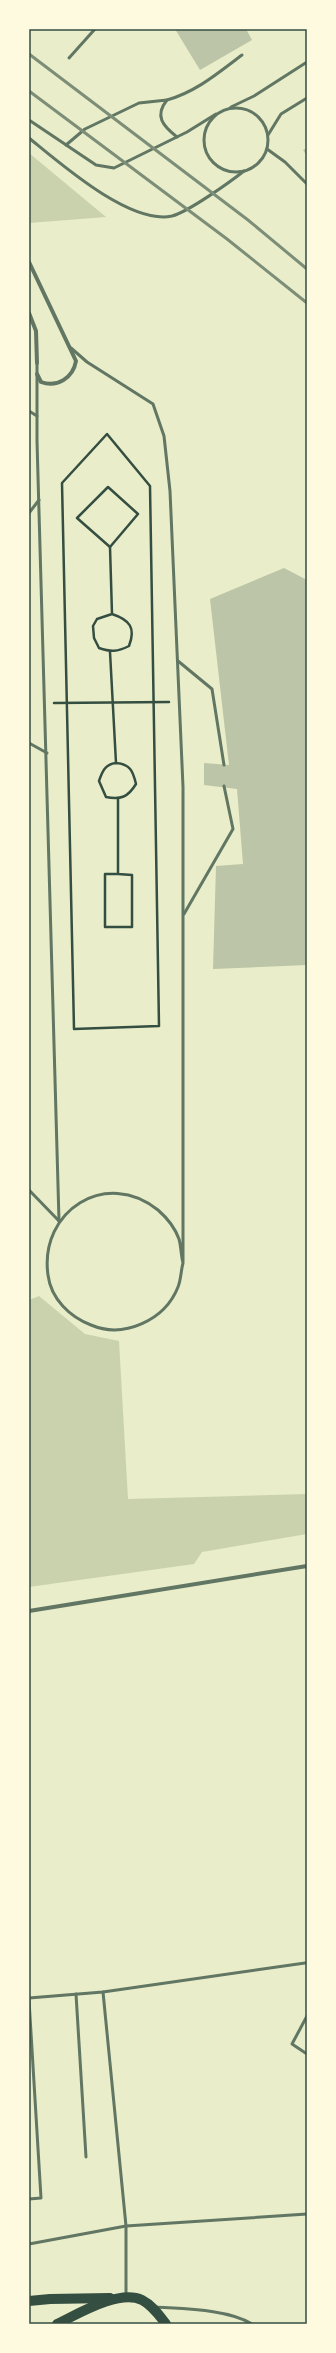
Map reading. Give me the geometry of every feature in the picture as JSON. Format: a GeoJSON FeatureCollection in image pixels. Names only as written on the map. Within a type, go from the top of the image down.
{"type":"FeatureCollection","features":[{"type":"Feature","properties":{"kind":"main road"},"geometry":{"type":"LineString","coordinates":[[29,2301],[50,2298],[141,2299],[152,2306],[166,2324]]}},
{"type":"Feature","properties":{"kind":"main road"},"geometry":{"type":"LineString","coordinates":[[57,2324],[106,2302],[126,2298]]}},
{"type":"Feature","properties":{"kind":"street"},"geometry":{"type":"LineString","coordinates":[[29,262],[76,361],[74,371],[66,379],[48,385],[41,382],[37,374]]}},
{"type":"Feature","properties":{"kind":"street"},"geometry":{"type":"LineString","coordinates":[[29,313],[36,331],[37,363]]}},
{"type":"Feature","properties":{"kind":"street"},"geometry":{"type":"LineString","coordinates":[[29,1611],[307,1566]]}},
{"type":"Feature","properties":{"kind":"lane"},"geometry":{"type":"LineString","coordinates":[[69,58],[95,29]]}},
{"type":"Feature","properties":{"kind":"lane"},"geometry":{"type":"LineString","coordinates":[[66,145],[85,129],[139,103],[167,100],[185,95],[204,84],[242,55]]}},
{"type":"Feature","properties":{"kind":"lane"},"geometry":{"type":"LineString","coordinates":[[29,120],[96,165],[114,168],[177,137],[216,114],[254,96],[307,62]]}},
{"type":"Feature","properties":{"kind":"lane"},"geometry":{"type":"LineString","coordinates":[[268,135],[281,114],[307,98]]}},
{"type":"Feature","properties":{"kind":"lane"},"geometry":{"type":"LineString","coordinates":[[167,100],[162,106],[161,117],[164,127],[177,137]]}},
{"type":"Feature","properties":{"kind":"lane"},"geometry":{"type":"LineString","coordinates":[[29,138],[90,184],[131,210],[155,218],[173,216],[222,188],[244,171],[258,163],[267,149],[268,135],[265,126],[252,112],[243,108],[224,110]]}},
{"type":"Feature","properties":{"kind":"lane"},"geometry":{"type":"LineString","coordinates":[[216,114],[209,122],[204,132],[204,143],[207,154],[213,163],[222,169],[233,172],[244,171]]}},
{"type":"Feature","properties":{"kind":"lane"},"geometry":{"type":"LineString","coordinates":[[267,149],[285,162],[307,184]]}},
{"type":"Feature","properties":{"kind":"lane"},"geometry":{"type":"LineString","coordinates":[[70,348],[87,362],[153,404],[164,436],[170,491],[180,701],[184,915],[182,1263],[178,1287],[166,1307],[147,1322],[124,1330],[100,1329],[73,1316],[60,1304],[49,1282],[45,1258],[50,1238],[59,1221],[77,1204],[99,1195],[124,1194],[147,1202],[166,1217],[178,1238],[182,1263]]}},
{"type":"Feature","properties":{"kind":"lane"},"geometry":{"type":"LineString","coordinates":[[37,363],[39,500],[46,702],[59,1221]]}},
{"type":"Feature","properties":{"kind":"lane"},"geometry":{"type":"LineString","coordinates":[[29,411],[37,416]]}},
{"type":"Feature","properties":{"kind":"lane"},"geometry":{"type":"LineString","coordinates":[[29,512],[39,500]]}},
{"type":"Feature","properties":{"kind":"lane"},"geometry":{"type":"LineString","coordinates":[[178,661],[212,689],[224,765]]}},
{"type":"Feature","properties":{"kind":"lane"},"geometry":{"type":"LineString","coordinates":[[29,743],[47,753]]}},
{"type":"Feature","properties":{"kind":"lane"},"geometry":{"type":"LineString","coordinates":[[184,915],[233,829],[224,786]]}},
{"type":"Feature","properties":{"kind":"lane"},"geometry":{"type":"LineString","coordinates":[[29,1190],[59,1221]]}},
{"type":"Feature","properties":{"kind":"lane"},"geometry":{"type":"LineString","coordinates":[[29,2199],[41,2198],[29,1999],[103,1992],[305,1963]]}},
{"type":"Feature","properties":{"kind":"lane"},"geometry":{"type":"LineString","coordinates":[[103,1992],[126,2226],[126,2298]]}},
{"type":"Feature","properties":{"kind":"lane"},"geometry":{"type":"LineString","coordinates":[[76,1994],[86,2157]]}},
{"type":"Feature","properties":{"kind":"lane"},"geometry":{"type":"LineString","coordinates":[[307,2016],[292,2044],[307,2054]]}},
{"type":"Feature","properties":{"kind":"lane"},"geometry":{"type":"LineString","coordinates":[[29,2244],[126,2226],[307,2214]]}},
{"type":"Feature","properties":{"kind":"lane"},"geometry":{"type":"LineString","coordinates":[[152,2306],[205,2311],[244,2319],[252,2324]]}},
{"type":"Feature","properties":{"kind":"path"},"geometry":{"type":"LineString","coordinates":[[107,434],[150,486],[159,1026],[74,1029],[67,705],[62,483],[107,434]]}},
{"type":"Feature","properties":{"kind":"path"},"geometry":{"type":"LineString","coordinates":[[110,547],[77,518],[108,487],[138,514],[110,547],[112,614]]}},
{"type":"Feature","properties":{"kind":"path"},"geometry":{"type":"LineString","coordinates":[[112,614],[124,618],[130,625],[132,637],[129,646],[120,651],[110,652],[99,648],[94,638],[93,626],[98,619],[112,614]]}},
{"type":"Feature","properties":{"kind":"path"},"geometry":{"type":"LineString","coordinates":[[110,652],[116,763]]}},
{"type":"Feature","properties":{"kind":"path"},"geometry":{"type":"LineString","coordinates":[[46,702],[67,705],[180,701]]}},
{"type":"Feature","properties":{"kind":"path"},"geometry":{"type":"LineString","coordinates":[[110,763],[116,763],[124,764],[130,768],[136,784],[130,794],[118,800],[106,797],[99,781],[103,770],[110,763]]}},
{"type":"Feature","properties":{"kind":"path"},"geometry":{"type":"LineString","coordinates":[[118,800],[118,874]]}},
{"type":"Feature","properties":{"kind":"path"},"geometry":{"type":"LineString","coordinates":[[105,874],[118,874],[132,875],[132,927],[105,927],[105,874]]}},
{"type":"Feature","properties":{"kind":"green space"},"geometry":{"type":"Polygon","coordinates":[[[29,153],[106,217],[29,223],[29,153]]]}},
{"type":"Feature","properties":{"kind":"green space"},"geometry":{"type":"Polygon","coordinates":[[[39,1296],[85,1334],[119,1341],[128,1499],[307,1494],[307,1534],[202,1552],[194,1564],[29,1587],[29,1300],[39,1296]]]}},
{"type":"Feature","properties":{"kind":"building"},"geometry":{"type":"Polygon","coordinates":[[[175,29],[246,29],[252,40],[200,70],[175,29]]]}},
{"type":"Feature","properties":{"kind":"building"},"geometry":{"type":"Polygon","coordinates":[[[307,148],[307,156],[303,150],[307,148]]]}},
{"type":"Feature","properties":{"kind":"building"},"geometry":{"type":"Polygon","coordinates":[[[284,568],[307,580],[307,965],[213,969],[216,866],[243,864],[237,789],[204,785],[204,763],[229,765],[210,599],[284,568]]]}},
{"type":"Feature","properties":{"kind":"railway"},"geometry":{"type":"LineString","coordinates":[[29,54],[248,220],[307,269]]}},
{"type":"Feature","properties":{"kind":"railway"},"geometry":{"type":"LineString","coordinates":[[29,91],[227,239],[307,303]]}}]}
